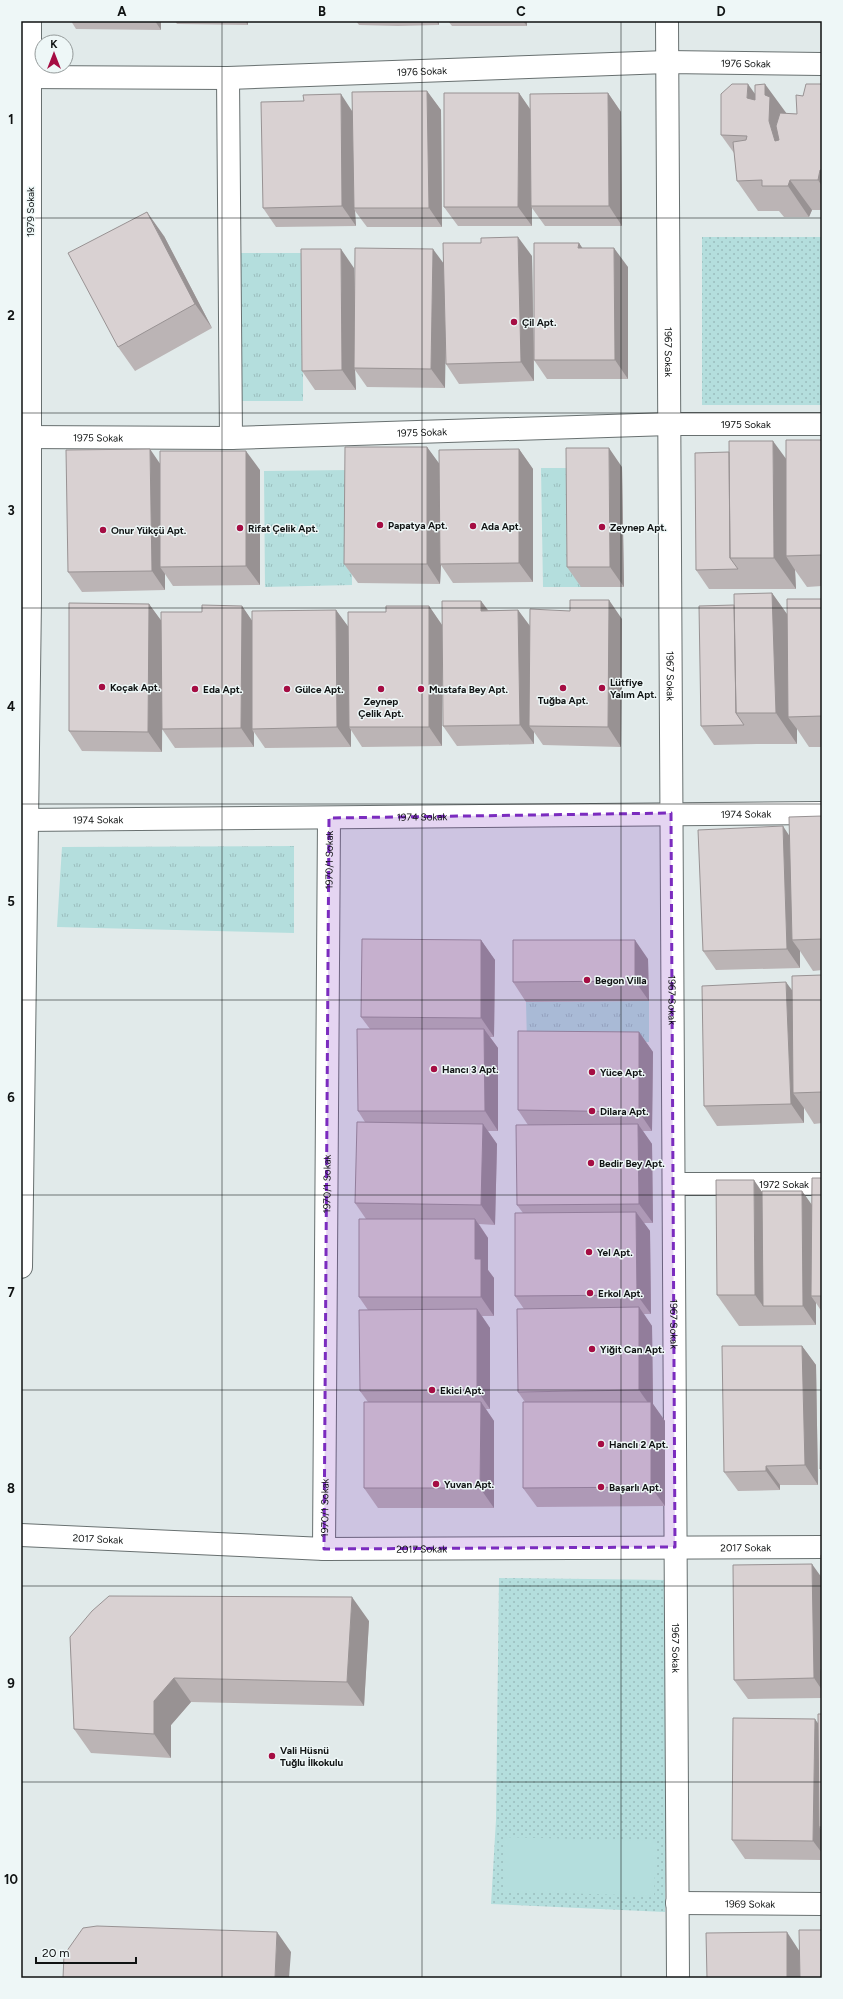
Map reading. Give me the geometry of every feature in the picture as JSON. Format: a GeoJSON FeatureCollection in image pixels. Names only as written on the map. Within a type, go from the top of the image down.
{"type":"FeatureCollection","features":[{"type":"Feature","properties":{"kind":"street","name":"1979 Sokak"},"geometry":{"type":"LineString","coordinates":[[21,1266],[26,600],[26,77],[30,21]]}},
{"type":"Feature","properties":{"kind":"street","name":"1967 Sokak"},"geometry":{"type":"LineString","coordinates":[[667,21],[678,1978]]}},
{"type":"Feature","properties":{"kind":"street","name":"1976 Sokak"},"geometry":{"type":"LineString","coordinates":[[26,77],[228,78],[667,62],[822,64]]}},
{"type":"Feature","properties":{"kind":"street"},"geometry":{"type":"LineString","coordinates":[[228,78],[230,438]]}},
{"type":"Feature","properties":{"kind":"street","name":"1975 Sokak"},"geometry":{"type":"LineString","coordinates":[[25,437],[230,438],[669,424],[822,424]]}},
{"type":"Feature","properties":{"kind":"street","name":"1974 Sokak"},"geometry":{"type":"LineString","coordinates":[[25,820],[329,818],[671,813],[822,813]]}},
{"type":"Feature","properties":{"kind":"street","name":"1970/1 Sokak"},"geometry":{"type":"LineString","coordinates":[[324,1549],[329,818]]}},
{"type":"Feature","properties":{"kind":"street","name":"1972 Sokak"},"geometry":{"type":"LineString","coordinates":[[674,1184],[822,1184]]}},
{"type":"Feature","properties":{"kind":"street","name":"2017 Sokak"},"geometry":{"type":"LineString","coordinates":[[21,1535],[324,1549],[675,1546],[822,1547]]}},
{"type":"Feature","properties":{"kind":"street","name":"1969 Sokak"},"geometry":{"type":"LineString","coordinates":[[677,1903],[822,1904]]}},
{"type":"Feature","properties":{"kind":"highlighted area"},"geometry":{"type":"Polygon","coordinates":[[[671,813],[675,1547],[324,1549],[329,818],[671,813]]]}},
{"type":"Feature","properties":{"kind":"green space"},"geometry":{"type":"Polygon","coordinates":[[[702,237],[822,237],[822,405],[702,405],[702,237]]]}},
{"type":"Feature","properties":{"kind":"green space"},"geometry":{"type":"Polygon","coordinates":[[[240,253],[303,253],[303,401],[239,401],[240,253]]]}},
{"type":"Feature","properties":{"kind":"green space"},"geometry":{"type":"Polygon","coordinates":[[[541,468],[580,468],[581,587],[543,587],[541,468]]]}},
{"type":"Feature","properties":{"kind":"green space"},"geometry":{"type":"Polygon","coordinates":[[[351,470],[352,585],[265,587],[264,471],[351,470]]]}},
{"type":"Feature","properties":{"kind":"green space"},"geometry":{"type":"Polygon","coordinates":[[[294,846],[294,933],[57,927],[62,847],[294,846]]]}},
{"type":"Feature","properties":{"kind":"green space"},"geometry":{"type":"Polygon","coordinates":[[[649,1001],[649,1042],[527,1043],[526,1002],[649,1001]]]}},
{"type":"Feature","properties":{"kind":"green space"},"geometry":{"type":"Polygon","coordinates":[[[499,1578],[668,1580],[665,1912],[491,1904],[496,1820],[499,1578]]]}},
{"type":"Feature","properties":{"kind":"green space"},"geometry":{"type":"Polygon","coordinates":[[[503,1837],[656,1841],[654,1896],[503,1891],[503,1837]]]}},
{"type":"Feature","properties":{"kind":"building"},"geometry":{"type":"Polygon","coordinates":[[[732,84],[748,84],[747,98],[755,100],[755,85],[765,84],[765,95],[770,97],[769,121],[775,141],[779,140],[776,126],[780,113],[797,114],[796,95],[803,96],[806,84],[822,84],[822,170],[820,170],[818,180],[790,180],[788,186],[762,186],[762,180],[737,181],[733,142],[746,140],[747,136],[721,135],[721,94],[732,84]]]}},
{"type":"Feature","properties":{"kind":"building"},"geometry":{"type":"Polygon","coordinates":[[[427,91],[429,208],[354,208],[352,92],[427,91]]]}},
{"type":"Feature","properties":{"kind":"building"},"geometry":{"type":"Polygon","coordinates":[[[444,93],[519,93],[518,207],[444,207],[444,93]]]}},
{"type":"Feature","properties":{"kind":"building"},"geometry":{"type":"Polygon","coordinates":[[[608,93],[609,206],[531,206],[530,94],[608,93]]]}},
{"type":"Feature","properties":{"kind":"building"},"geometry":{"type":"Polygon","coordinates":[[[341,94],[342,206],[263,208],[261,102],[304,101],[303,95],[341,94]]]}},
{"type":"Feature","properties":{"kind":"building"},"geometry":{"type":"Polygon","coordinates":[[[147,212],[195,304],[118,347],[68,253],[147,212]]]}},
{"type":"Feature","properties":{"kind":"building"},"geometry":{"type":"Polygon","coordinates":[[[518,237],[521,362],[446,364],[443,243],[481,243],[481,238],[518,237]]]}},
{"type":"Feature","properties":{"kind":"building"},"geometry":{"type":"Polygon","coordinates":[[[534,243],[579,243],[578,248],[614,248],[615,360],[534,360],[534,243]]]}},
{"type":"Feature","properties":{"kind":"building"},"geometry":{"type":"Polygon","coordinates":[[[355,248],[433,249],[431,369],[354,368],[355,248]]]}},
{"type":"Feature","properties":{"kind":"building"},"geometry":{"type":"Polygon","coordinates":[[[301,249],[341,249],[342,370],[302,371],[301,249]]]}},
{"type":"Feature","properties":{"kind":"building"},"geometry":{"type":"Polygon","coordinates":[[[786,440],[822,440],[822,555],[786,556],[786,440]]]}},
{"type":"Feature","properties":{"kind":"building"},"geometry":{"type":"Polygon","coordinates":[[[729,441],[773,441],[774,558],[730,558],[729,441]]]}},
{"type":"Feature","properties":{"kind":"building"},"geometry":{"type":"Polygon","coordinates":[[[345,447],[427,447],[427,564],[344,564],[345,447]]]}},
{"type":"Feature","properties":{"kind":"building"},"geometry":{"type":"Polygon","coordinates":[[[566,448],[609,448],[610,567],[567,567],[566,448]]]}},
{"type":"Feature","properties":{"kind":"building"},"geometry":{"type":"Polygon","coordinates":[[[150,449],[152,571],[68,572],[66,450],[150,449]]]}},
{"type":"Feature","properties":{"kind":"building"},"geometry":{"type":"Polygon","coordinates":[[[519,449],[519,563],[440,564],[439,450],[519,449]]]}},
{"type":"Feature","properties":{"kind":"building"},"geometry":{"type":"Polygon","coordinates":[[[160,451],[246,451],[246,566],[160,567],[160,451]]]}},
{"type":"Feature","properties":{"kind":"building"},"geometry":{"type":"Polygon","coordinates":[[[729,452],[730,558],[738,569],[696,570],[695,453],[729,452]]]}},
{"type":"Feature","properties":{"kind":"building"},"geometry":{"type":"Polygon","coordinates":[[[772,593],[776,713],[736,713],[734,594],[772,593]]]}},
{"type":"Feature","properties":{"kind":"building"},"geometry":{"type":"Polygon","coordinates":[[[787,599],[822,599],[822,716],[788,717],[787,599]]]}},
{"type":"Feature","properties":{"kind":"building"},"geometry":{"type":"Polygon","coordinates":[[[570,600],[609,600],[608,727],[529,726],[530,609],[570,611],[570,600]]]}},
{"type":"Feature","properties":{"kind":"building"},"geometry":{"type":"Polygon","coordinates":[[[442,601],[481,601],[481,611],[518,610],[520,725],[443,726],[442,601]]]}},
{"type":"Feature","properties":{"kind":"building"},"geometry":{"type":"Polygon","coordinates":[[[69,603],[149,604],[148,732],[69,731],[69,603]]]}},
{"type":"Feature","properties":{"kind":"building"},"geometry":{"type":"Polygon","coordinates":[[[202,605],[242,606],[241,728],[162,729],[161,612],[202,612],[202,605]]]}},
{"type":"Feature","properties":{"kind":"building"},"geometry":{"type":"Polygon","coordinates":[[[734,605],[736,713],[744,725],[701,726],[699,606],[734,605]]]}},
{"type":"Feature","properties":{"kind":"building"},"geometry":{"type":"Polygon","coordinates":[[[386,606],[429,606],[429,727],[349,727],[348,612],[386,612],[386,606]]]}},
{"type":"Feature","properties":{"kind":"building"},"geometry":{"type":"Polygon","coordinates":[[[336,610],[337,727],[252,729],[252,611],[336,610]]]}},
{"type":"Feature","properties":{"kind":"building"},"geometry":{"type":"Polygon","coordinates":[[[822,816],[822,939],[792,940],[789,817],[822,816]]]}},
{"type":"Feature","properties":{"kind":"building"},"geometry":{"type":"Polygon","coordinates":[[[783,826],[787,949],[703,951],[698,830],[783,826]]]}},
{"type":"Feature","properties":{"kind":"building"},"geometry":{"type":"Polygon","coordinates":[[[362,939],[481,940],[481,1018],[361,1017],[362,939]]]}},
{"type":"Feature","properties":{"kind":"building"},"geometry":{"type":"Polygon","coordinates":[[[513,940],[635,940],[635,981],[513,982],[513,940]]]}},
{"type":"Feature","properties":{"kind":"building"},"geometry":{"type":"Polygon","coordinates":[[[822,975],[822,1092],[793,1093],[792,976],[822,975]]]}},
{"type":"Feature","properties":{"kind":"building"},"geometry":{"type":"Polygon","coordinates":[[[786,982],[791,1104],[704,1106],[702,986],[786,982]]]}},
{"type":"Feature","properties":{"kind":"building"},"geometry":{"type":"Polygon","coordinates":[[[357,1029],[484,1029],[485,1111],[358,1111],[357,1029]]]}},
{"type":"Feature","properties":{"kind":"building"},"geometry":{"type":"Polygon","coordinates":[[[518,1031],[639,1032],[639,1112],[518,1110],[518,1031]]]}},
{"type":"Feature","properties":{"kind":"building"},"geometry":{"type":"Polygon","coordinates":[[[357,1122],[483,1124],[481,1205],[355,1203],[357,1122]]]}},
{"type":"Feature","properties":{"kind":"building"},"geometry":{"type":"Polygon","coordinates":[[[638,1124],[639,1204],[517,1205],[516,1125],[638,1124]]]}},
{"type":"Feature","properties":{"kind":"building"},"geometry":{"type":"Polygon","coordinates":[[[812,1178],[822,1178],[822,1296],[811,1296],[812,1178]]]}},
{"type":"Feature","properties":{"kind":"building"},"geometry":{"type":"Polygon","coordinates":[[[716,1180],[754,1180],[755,1295],[717,1295],[716,1180]]]}},
{"type":"Feature","properties":{"kind":"building"},"geometry":{"type":"Polygon","coordinates":[[[762,1191],[802,1191],[803,1306],[763,1306],[762,1191]]]}},
{"type":"Feature","properties":{"kind":"building"},"geometry":{"type":"Polygon","coordinates":[[[636,1212],[637,1295],[515,1296],[515,1213],[636,1212]]]}},
{"type":"Feature","properties":{"kind":"building"},"geometry":{"type":"Polygon","coordinates":[[[359,1219],[475,1219],[475,1259],[481,1259],[481,1297],[359,1297],[359,1219]]]}},
{"type":"Feature","properties":{"kind":"building"},"geometry":{"type":"Polygon","coordinates":[[[639,1307],[639,1390],[518,1392],[517,1309],[639,1307]]]}},
{"type":"Feature","properties":{"kind":"building"},"geometry":{"type":"Polygon","coordinates":[[[477,1309],[477,1390],[360,1391],[359,1310],[477,1309]]]}},
{"type":"Feature","properties":{"kind":"building"},"geometry":{"type":"Polygon","coordinates":[[[722,1346],[802,1346],[805,1465],[766,1466],[766,1471],[724,1472],[722,1346]]]}},
{"type":"Feature","properties":{"kind":"building"},"geometry":{"type":"Polygon","coordinates":[[[822,1347],[822,1469],[820,1469],[822,1347]]]}},
{"type":"Feature","properties":{"kind":"building"},"geometry":{"type":"Polygon","coordinates":[[[364,1402],[481,1402],[480,1488],[364,1488],[364,1402]]]}},
{"type":"Feature","properties":{"kind":"building"},"geometry":{"type":"Polygon","coordinates":[[[523,1402],[651,1402],[651,1487],[523,1488],[523,1402]]]}},
{"type":"Feature","properties":{"kind":"building"},"geometry":{"type":"Polygon","coordinates":[[[821,1555],[822,1670],[820,1670],[821,1555]]]}},
{"type":"Feature","properties":{"kind":"building"},"geometry":{"type":"Polygon","coordinates":[[[812,1564],[814,1678],[734,1680],[733,1565],[812,1564]]]}},
{"type":"Feature","properties":{"kind":"building"},"geometry":{"type":"Polygon","coordinates":[[[109,1596],[352,1597],[347,1682],[174,1678],[154,1701],[154,1734],[74,1729],[70,1637],[92,1611],[109,1596]]]}},
{"type":"Feature","properties":{"kind":"building"},"geometry":{"type":"Polygon","coordinates":[[[818,1714],[822,1714],[822,1827],[819,1827],[818,1714]]]}},
{"type":"Feature","properties":{"kind":"building"},"geometry":{"type":"Polygon","coordinates":[[[733,1718],[815,1719],[813,1841],[732,1840],[733,1718]]]}},
{"type":"Feature","properties":{"kind":"building"},"geometry":{"type":"Polygon","coordinates":[[[97,1926],[277,1932],[275,1978],[63,1978],[64,1955],[83,1928],[97,1926]]]}},
{"type":"Feature","properties":{"kind":"building"},"geometry":{"type":"Polygon","coordinates":[[[799,1930],[822,1930],[822,1978],[800,1978],[799,1930]]]}},
{"type":"Feature","properties":{"kind":"building"},"geometry":{"type":"Polygon","coordinates":[[[787,1932],[787,1978],[707,1978],[706,1933],[787,1932]]]}},
{"type":"Feature","properties":{"kind":"place","name":"Çil Apt."},"geometry":{"type":"Point","coordinates":[514,322]}},
{"type":"Feature","properties":{"kind":"place","name":"Papatya Apt."},"geometry":{"type":"Point","coordinates":[380,525]}},
{"type":"Feature","properties":{"kind":"place","name":"Ada Apt."},"geometry":{"type":"Point","coordinates":[473,526]}},
{"type":"Feature","properties":{"kind":"place","name":"Zeynep Apt."},"geometry":{"type":"Point","coordinates":[602,527]}},
{"type":"Feature","properties":{"kind":"place","name":"Rifat Çelik Apt."},"geometry":{"type":"Point","coordinates":[240,528]}},
{"type":"Feature","properties":{"kind":"place","name":"Onur Yükçü Apt."},"geometry":{"type":"Point","coordinates":[103,530]}},
{"type":"Feature","properties":{"kind":"place","name":"Koçak Apt."},"geometry":{"type":"Point","coordinates":[102,687]}},
{"type":"Feature","properties":{"kind":"place","name":"Tuğba Apt."},"geometry":{"type":"Point","coordinates":[563,688]}},
{"type":"Feature","properties":{"kind":"place","name":"Lütfiye Yalım Apt."},"geometry":{"type":"Point","coordinates":[602,688]}},
{"type":"Feature","properties":{"kind":"place","name":"Eda Apt."},"geometry":{"type":"Point","coordinates":[195,689]}},
{"type":"Feature","properties":{"kind":"place","name":"Gülce Apt."},"geometry":{"type":"Point","coordinates":[287,689]}},
{"type":"Feature","properties":{"kind":"place","name":"Zeynep Çelik Apt."},"geometry":{"type":"Point","coordinates":[381,689]}},
{"type":"Feature","properties":{"kind":"place","name":"Mustafa Bey Apt."},"geometry":{"type":"Point","coordinates":[421,689]}},
{"type":"Feature","properties":{"kind":"place","name":"Begon Villa"},"geometry":{"type":"Point","coordinates":[587,980]}},
{"type":"Feature","properties":{"kind":"place","name":"Hancı 3 Apt."},"geometry":{"type":"Point","coordinates":[434,1069]}},
{"type":"Feature","properties":{"kind":"place","name":"Yüce Apt."},"geometry":{"type":"Point","coordinates":[592,1072]}},
{"type":"Feature","properties":{"kind":"place","name":"Dilara Apt."},"geometry":{"type":"Point","coordinates":[592,1111]}},
{"type":"Feature","properties":{"kind":"place","name":"Bedir Bey Apt."},"geometry":{"type":"Point","coordinates":[591,1163]}},
{"type":"Feature","properties":{"kind":"place","name":"Yel Apt."},"geometry":{"type":"Point","coordinates":[589,1252]}},
{"type":"Feature","properties":{"kind":"place","name":"Erkol Apt."},"geometry":{"type":"Point","coordinates":[590,1293]}},
{"type":"Feature","properties":{"kind":"place","name":"Yiğit Can Apt."},"geometry":{"type":"Point","coordinates":[592,1349]}},
{"type":"Feature","properties":{"kind":"place","name":"Ekici Apt."},"geometry":{"type":"Point","coordinates":[432,1390]}},
{"type":"Feature","properties":{"kind":"place","name":"Hanclı 2 Apt."},"geometry":{"type":"Point","coordinates":[601,1444]}},
{"type":"Feature","properties":{"kind":"place","name":"Yuvan Apt."},"geometry":{"type":"Point","coordinates":[436,1484]}},
{"type":"Feature","properties":{"kind":"place","name":"Başarlı Apt."},"geometry":{"type":"Point","coordinates":[601,1487]}},
{"type":"Feature","properties":{"kind":"place","name":"Vali Hüsnü Tuğlu İlkokulu"},"geometry":{"type":"Point","coordinates":[272,1756]}}]}
